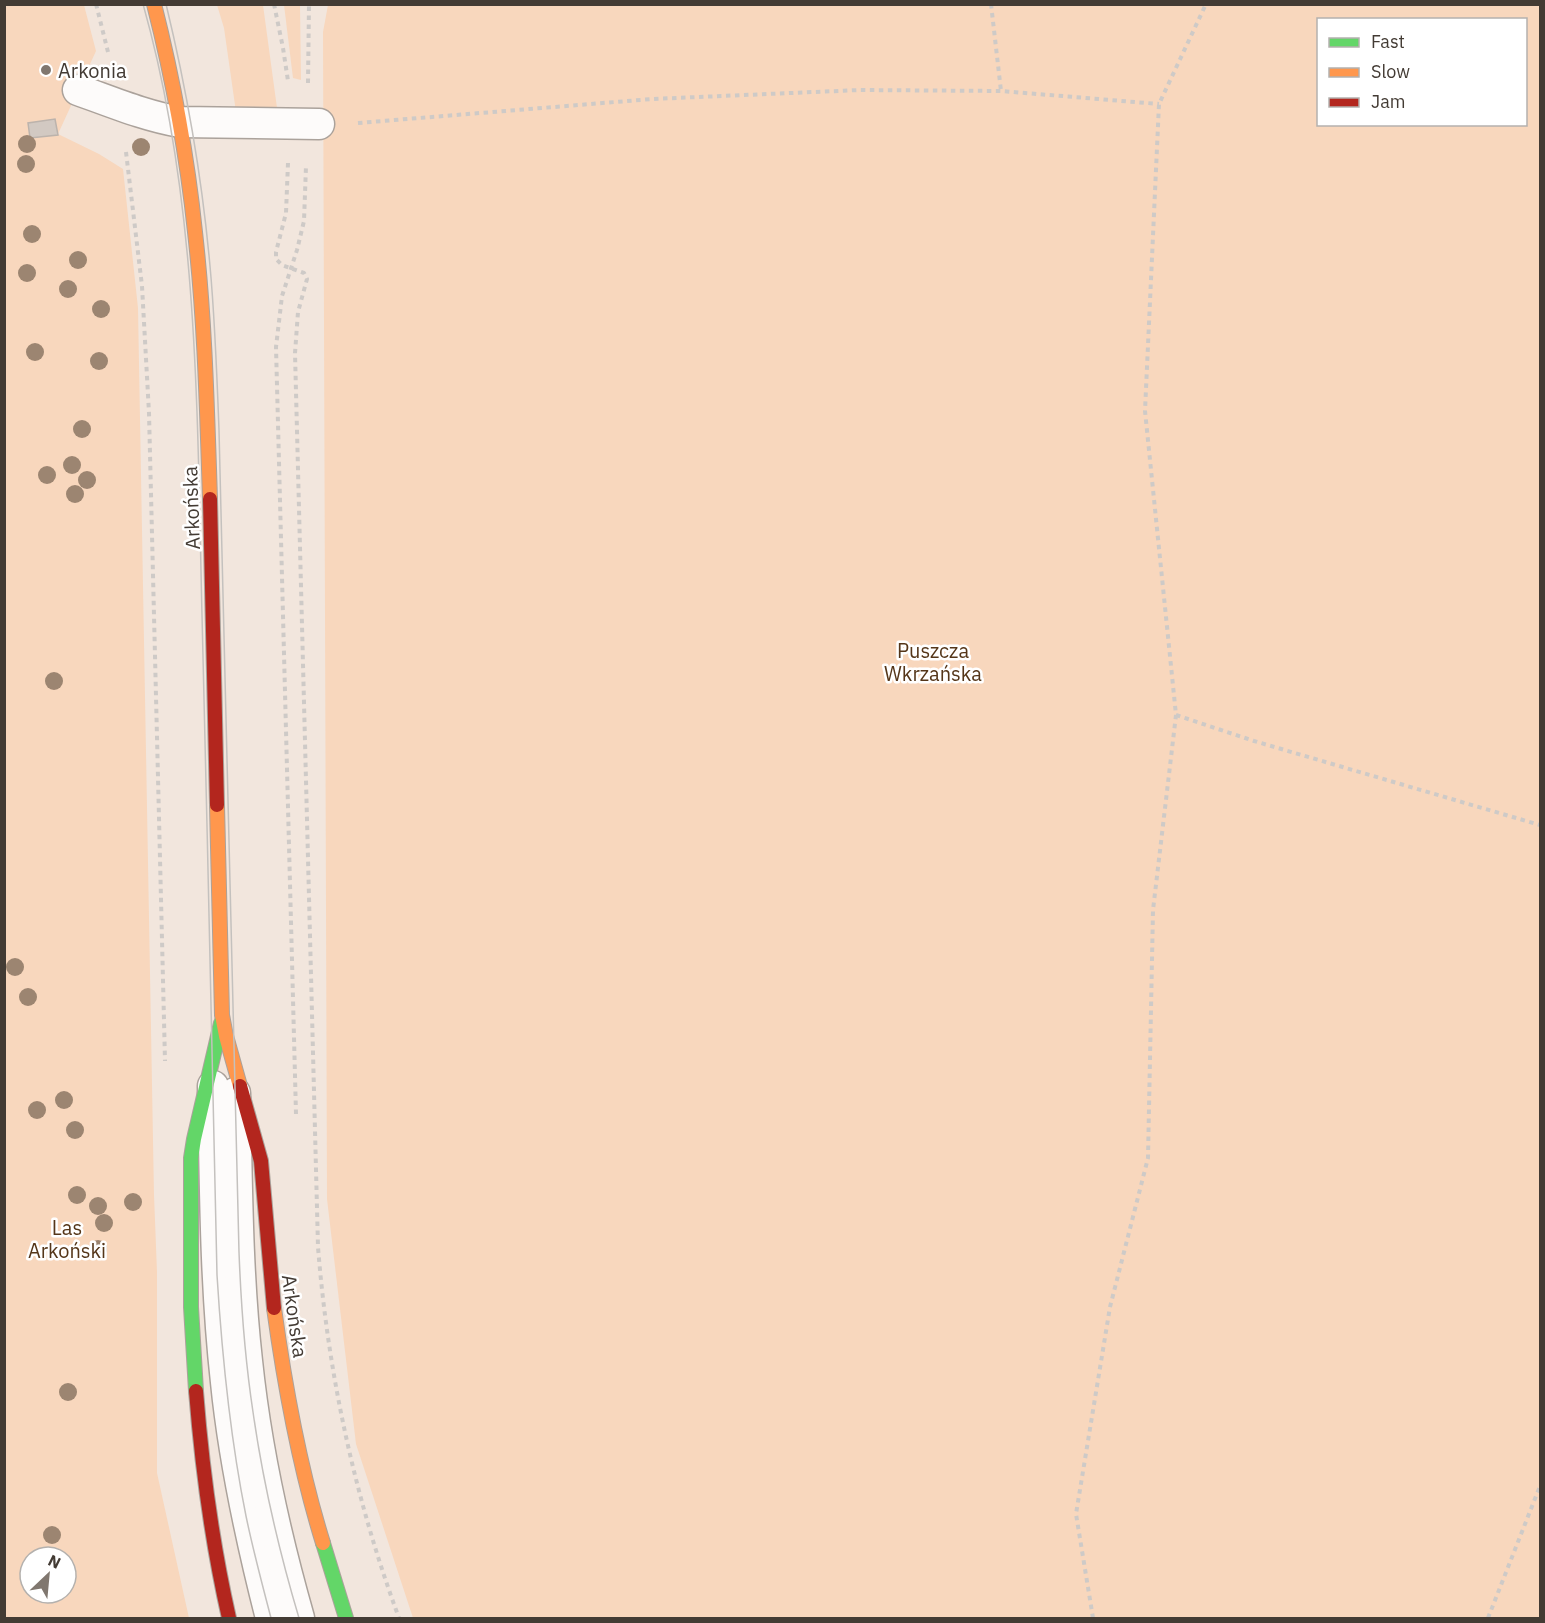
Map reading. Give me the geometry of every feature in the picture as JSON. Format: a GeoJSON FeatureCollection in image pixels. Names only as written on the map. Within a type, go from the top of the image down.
{"type":"FeatureCollection","features":[{"type":"Feature","properties":{"kind":"street","name":"Arkońska"},"geometry":{"type":"LineString","coordinates":[[154,4],[180,122],[197,244],[205,359],[223,1062],[261,1161],[273,1303],[282,1368],[308,1496],[346,1618]]}},
{"type":"Feature","properties":{"kind":"street","name":"Arkońska"},"geometry":{"type":"LineString","coordinates":[[222,1015],[226,1036],[223,1062],[194,1139],[190,1166],[194,1358],[201,1447],[213,1542],[229,1618]]}},
{"type":"Feature","properties":{"kind":"lane"},"geometry":{"type":"LineString","coordinates":[[78,90],[161,119],[180,122],[304,124]]}},
{"type":"Feature","properties":{"kind":"lane"},"geometry":{"type":"LineString","coordinates":[[223,1062],[217,1275],[226,1382],[236,1462],[246,1515],[271,1618]]}},
{"type":"Feature","properties":{"kind":"lane"},"geometry":{"type":"LineString","coordinates":[[223,1062],[246,1360],[253,1413],[271,1510],[299,1618]]}},
{"type":"Feature","properties":{"kind":"path"},"geometry":{"type":"LineString","coordinates":[[96,4],[118,105],[138,239],[147,356],[165,1072]]}},
{"type":"Feature","properties":{"kind":"path"},"geometry":{"type":"LineString","coordinates":[[274,4],[286,63],[288,89],[304,124],[276,259],[280,264],[304,273],[307,279],[298,312],[295,359],[318,1247],[322,1304],[344,1432],[360,1499],[399,1618]]}},
{"type":"Feature","properties":{"kind":"path"},"geometry":{"type":"LineString","coordinates":[[296,1120],[276,358],[280,310],[303,221],[306,191],[304,124],[309,4]]}},
{"type":"Feature","properties":{"kind":"path"},"geometry":{"type":"LineString","coordinates":[[990,4],[1001,91]]}},
{"type":"Feature","properties":{"kind":"path"},"geometry":{"type":"LineString","coordinates":[[1093,1618],[1076,1514],[1110,1307],[1148,1158],[1153,910],[1176,715],[1145,411],[1159,104],[1206,4]]}},
{"type":"Feature","properties":{"kind":"path"},"geometry":{"type":"LineString","coordinates":[[304,124],[345,124],[652,99],[860,90],[1001,91],[1159,104]]}},
{"type":"Feature","properties":{"kind":"path"},"geometry":{"type":"LineString","coordinates":[[1176,715],[1254,741],[1540,825]]}},
{"type":"Feature","properties":{"kind":"path"},"geometry":{"type":"LineString","coordinates":[[1488,1618],[1540,1486]]}},
{"type":"Feature","properties":{"kind":"green space","name":"Las Arkoński"},"geometry":{"type":"Polygon","coordinates":[[[5,5],[84,5],[96,51],[58,134],[99,154],[123,169],[138,308],[157,1272],[157,1473],[189,1618],[5,1618],[5,5]]]}},
{"type":"Feature","properties":{"kind":"green space"},"geometry":{"type":"Polygon","coordinates":[[[217,5],[263,5],[277,108],[236,112],[224,28],[217,5]]]}},
{"type":"Feature","properties":{"kind":"green space"},"geometry":{"type":"Polygon","coordinates":[[[284,5],[300,5],[301,80],[293,78],[284,5]]]}},
{"type":"Feature","properties":{"kind":"green space","name":"Puszcza Wkrzańska"},"geometry":{"type":"Polygon","coordinates":[[[328,5],[1540,5],[1540,1618],[413,1618],[356,1444],[327,1199],[323,32],[328,5]]]}},
{"type":"Feature","properties":{"kind":"building"},"geometry":{"type":"Polygon","coordinates":[[[55,119],[58,135],[30,138],[28,123],[55,119]]]}},
{"type":"Feature","properties":{"kind":"tram line"},"geometry":{"type":"LineString","coordinates":[[143,4],[161,79],[175,154],[192,308],[199,462],[217,1275],[221,1336],[240,1486],[271,1618]]}},
{"type":"Feature","properties":{"kind":"tram line"},"geometry":{"type":"LineString","coordinates":[[166,4],[181,69],[198,167],[207,233],[215,327],[239,1252],[244,1332],[250,1392],[262,1464],[278,1542],[299,1618]]}},
{"type":"Feature","properties":{"kind":"traffic: fast"},"geometry":{"type":"LineString","coordinates":[[196,1391],[191,1307],[191,1158],[221,1023]]}},
{"type":"Feature","properties":{"kind":"traffic: fast"},"geometry":{"type":"LineString","coordinates":[[323,1543],[346,1618]]}},
{"type":"Feature","properties":{"kind":"traffic: slow"},"geometry":{"type":"LineString","coordinates":[[154,4],[179,117],[195,232],[207,399],[210,499]]}},
{"type":"Feature","properties":{"kind":"traffic: slow"},"geometry":{"type":"LineString","coordinates":[[217,805],[222,1015],[240,1086]]}},
{"type":"Feature","properties":{"kind":"traffic: slow"},"geometry":{"type":"LineString","coordinates":[[274,1308],[294,1427],[323,1543]]}},
{"type":"Feature","properties":{"kind":"traffic: jam"},"geometry":{"type":"LineString","coordinates":[[210,499],[217,805]]}},
{"type":"Feature","properties":{"kind":"traffic: jam"},"geometry":{"type":"LineString","coordinates":[[240,1086],[261,1161],[274,1308]]}},
{"type":"Feature","properties":{"kind":"traffic: jam"},"geometry":{"type":"LineString","coordinates":[[196,1391],[208,1505],[229,1618]]}},
{"type":"Feature","properties":{"kind":"place","name":"Arkonia"},"geometry":{"type":"Point","coordinates":[46,70]}}]}
